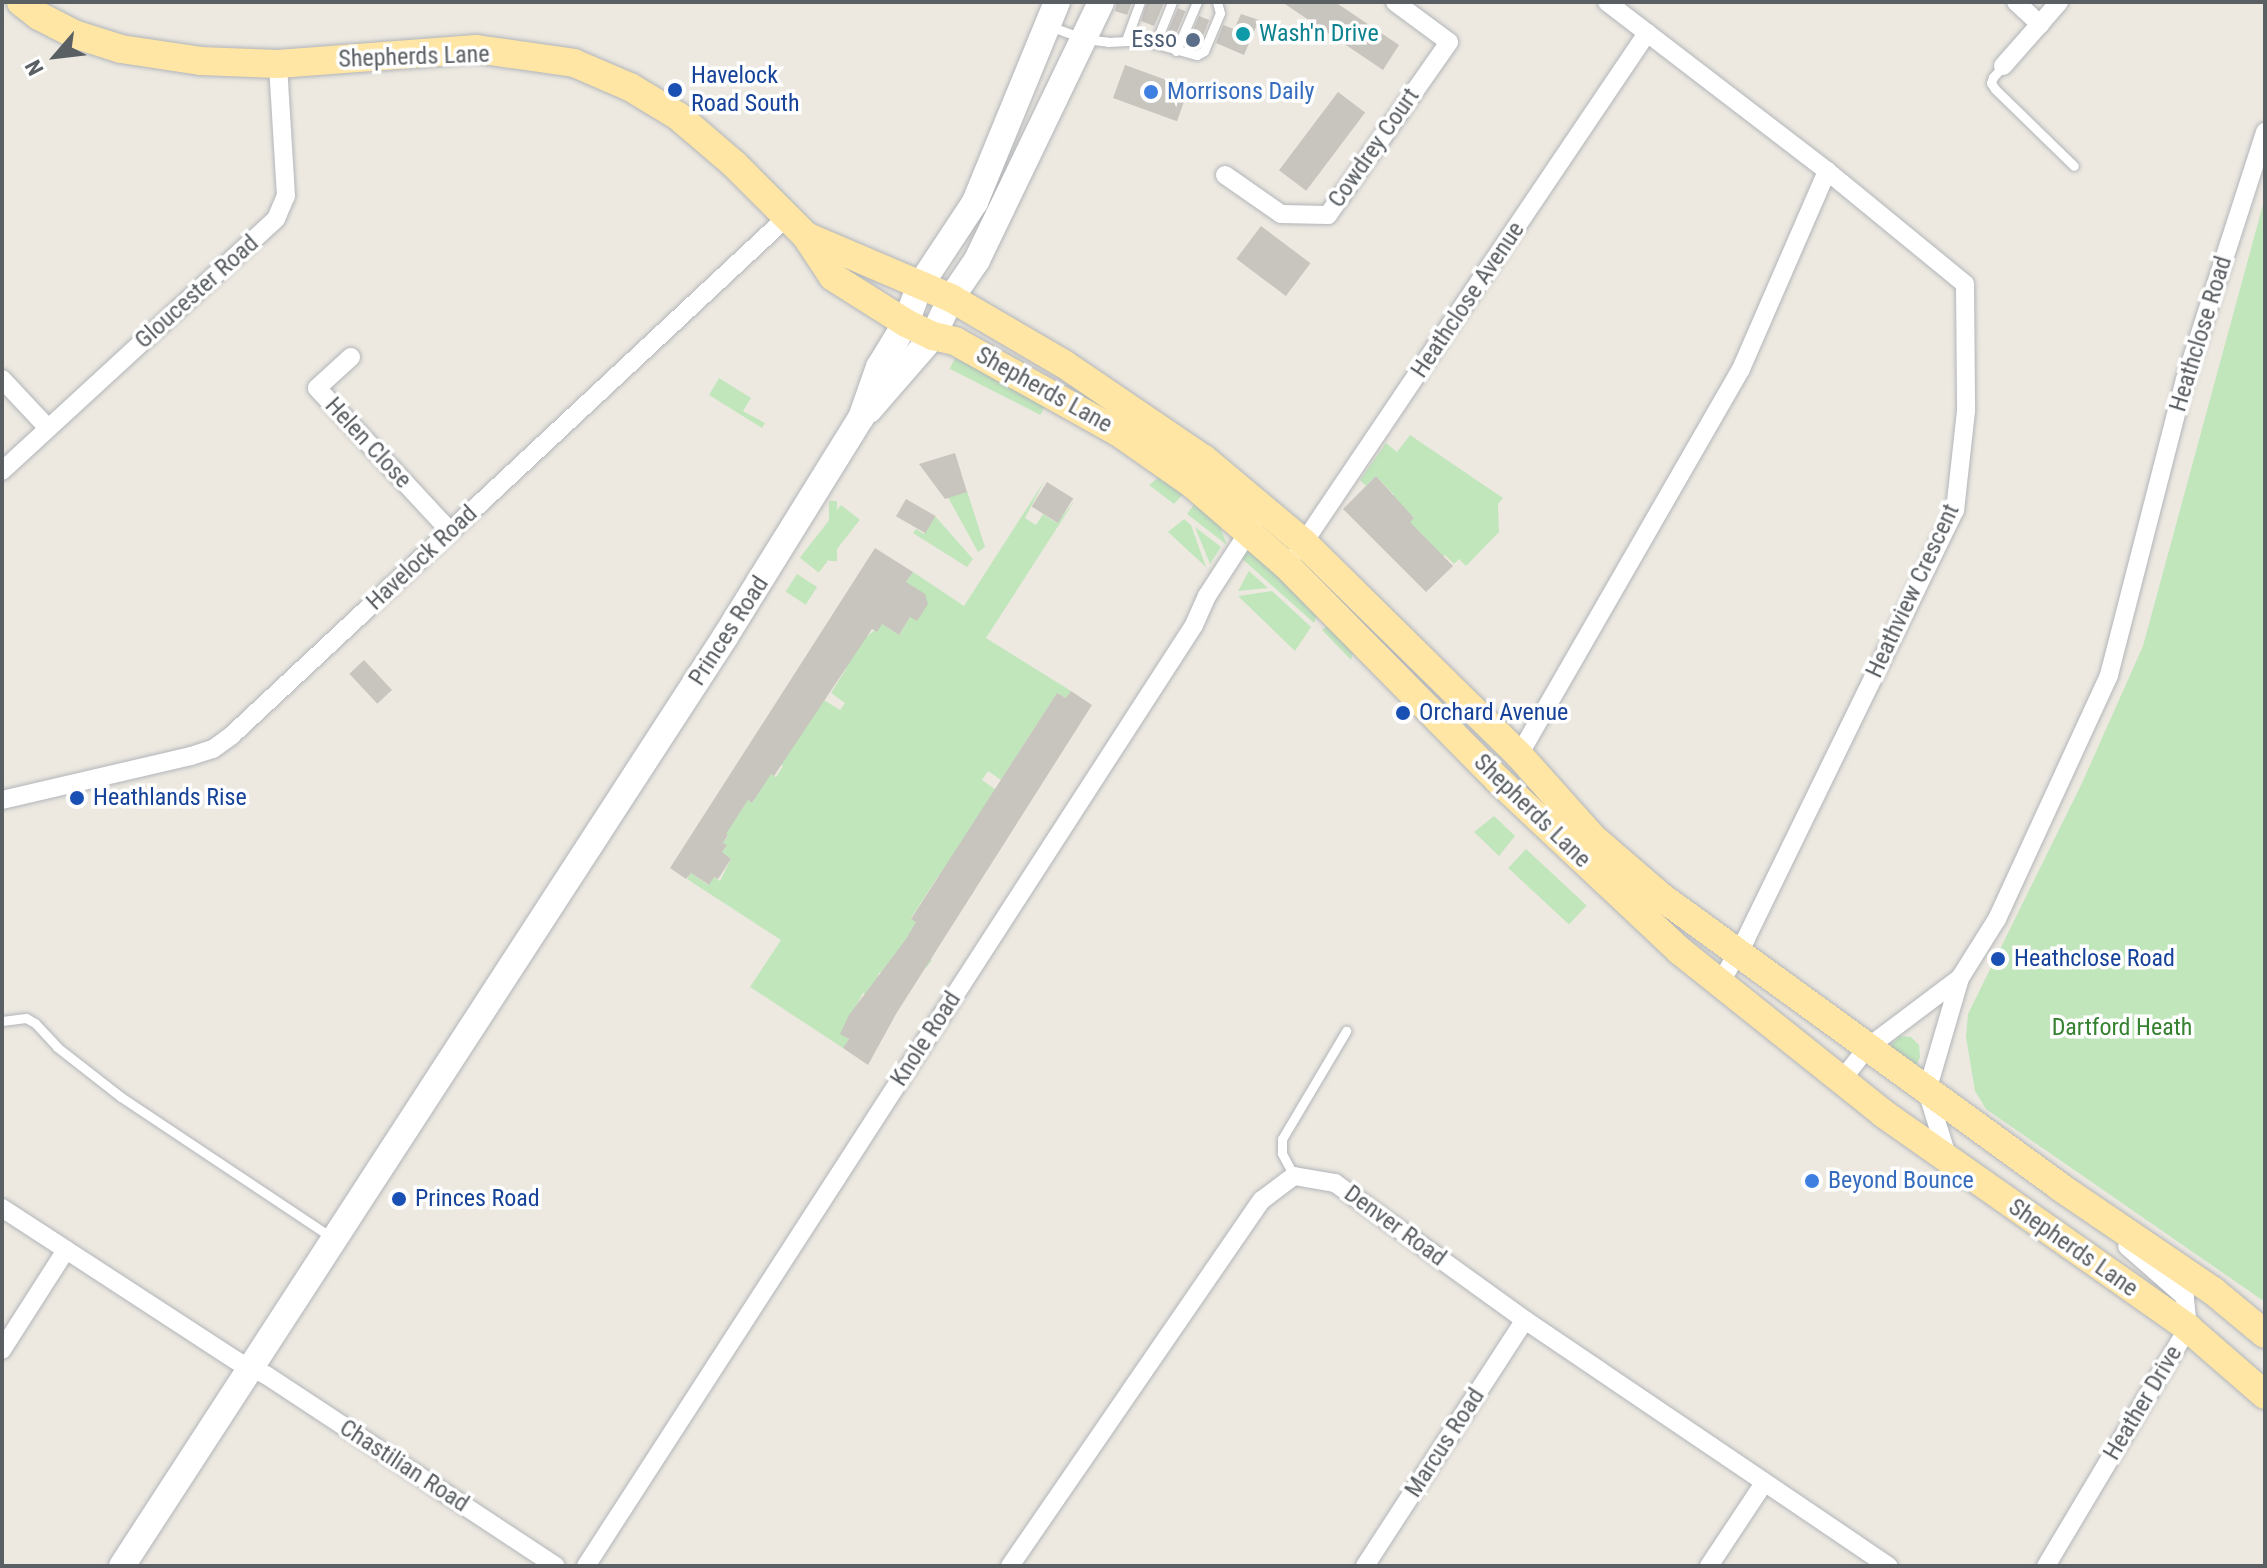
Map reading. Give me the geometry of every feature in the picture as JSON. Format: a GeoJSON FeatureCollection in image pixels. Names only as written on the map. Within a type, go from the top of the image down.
{"type":"FeatureCollection","features":[{"type":"Feature","properties":{"kind":"main road","name":"Shepherds Lane"},"geometry":{"type":"LineString","coordinates":[[21,2],[39,16],[74,34],[121,49],[200,61],[278,64],[476,49],[574,63],[630,87],[678,116],[796,226],[833,277],[906,323],[933,336],[955,341],[1118,432],[1191,483],[1256,521],[1304,543],[1519,755],[1592,837],[1660,896],[2060,1187],[2213,1291],[2265,1334]]}},
{"type":"Feature","properties":{"kind":"main road","name":"Princes Road"},"geometry":{"type":"LineString","coordinates":[[122,1566],[801,519],[861,418],[933,336],[951,298],[977,260],[1101,2]]}},
{"type":"Feature","properties":{"kind":"main road","name":"Princes Road"},"geometry":{"type":"LineString","coordinates":[[861,418],[879,367],[906,323],[919,287],[975,202],[1053,14]]}},
{"type":"Feature","properties":{"kind":"main road","name":"Shepherds Lane"},"geometry":{"type":"LineString","coordinates":[[796,226],[919,287],[951,298],[1064,364],[1143,415],[1239,486],[1256,521],[1287,566],[1586,864],[1720,983],[1841,1081],[1949,1161],[2188,1328],[2265,1395]]}},
{"type":"Feature","properties":{"kind":"street","name":"Cowdrey Court"},"geometry":{"type":"LineString","coordinates":[[1225,175],[1281,214],[1328,215],[1449,42],[1395,2]]}},
{"type":"Feature","properties":{"kind":"street","name":"Heathview Crescent"},"geometry":{"type":"LineString","coordinates":[[1607,2],[1827,171],[1965,284],[1966,411],[1955,510],[1720,983]]}},
{"type":"Feature","properties":{"kind":"street"},"geometry":{"type":"LineString","coordinates":[[2016,2],[2040,24]]}},
{"type":"Feature","properties":{"kind":"street"},"geometry":{"type":"LineString","coordinates":[[2003,66],[2059,2]]}},
{"type":"Feature","properties":{"kind":"street","name":"Heathclose Avenue"},"geometry":{"type":"LineString","coordinates":[[1287,566],[1647,33]]}},
{"type":"Feature","properties":{"kind":"street","name":"Gloucester Road"},"geometry":{"type":"LineString","coordinates":[[2,471],[276,219],[286,196],[278,64]]}},
{"type":"Feature","properties":{"kind":"street","name":"Heathclose Road"},"geometry":{"type":"LineString","coordinates":[[1927,1091],[1960,978],[1997,919],[2109,675],[2185,380],[2265,132]]}},
{"type":"Feature","properties":{"kind":"street"},"geometry":{"type":"LineString","coordinates":[[1519,755],[1741,369],[1827,171]]}},
{"type":"Feature","properties":{"kind":"street","name":"Havelock Road"},"geometry":{"type":"LineString","coordinates":[[2,800],[213,749],[450,531],[796,226]]}},
{"type":"Feature","properties":{"kind":"street","name":"Helen Close"},"geometry":{"type":"LineString","coordinates":[[351,357],[317,388],[450,531]]}},
{"type":"Feature","properties":{"kind":"street"},"geometry":{"type":"LineString","coordinates":[[2,379],[48,428]]}},
{"type":"Feature","properties":{"kind":"street","name":"Knole Road"},"geometry":{"type":"LineString","coordinates":[[586,1566],[1194,625],[1207,596],[1256,521]]}},
{"type":"Feature","properties":{"kind":"street","name":"Heathclose Road"},"geometry":{"type":"LineString","coordinates":[[1841,1081],[1867,1048],[1960,978]]}},
{"type":"Feature","properties":{"kind":"street"},"geometry":{"type":"LineString","coordinates":[[1927,1091],[1949,1161]]}},
{"type":"Feature","properties":{"kind":"street"},"geometry":{"type":"LineString","coordinates":[[1010,1566],[1262,1200],[1294,1176]]}},
{"type":"Feature","properties":{"kind":"street","name":"Denver Road"},"geometry":{"type":"LineString","coordinates":[[1294,1176],[1335,1183],[1525,1320],[1889,1566]]}},
{"type":"Feature","properties":{"kind":"street","name":"Heather Drive"},"geometry":{"type":"LineString","coordinates":[[2046,1566],[2188,1328],[2185,1297],[2060,1187]]}},
{"type":"Feature","properties":{"kind":"street"},"geometry":{"type":"LineString","coordinates":[[2,1208],[251,1369]]}},
{"type":"Feature","properties":{"kind":"street"},"geometry":{"type":"LineString","coordinates":[[2,1350],[66,1250]]}},
{"type":"Feature","properties":{"kind":"street","name":"Marcus Road"},"geometry":{"type":"LineString","coordinates":[[1365,1566],[1525,1320]]}},
{"type":"Feature","properties":{"kind":"street","name":"Chastilian Road"},"geometry":{"type":"LineString","coordinates":[[251,1369],[266,1375],[556,1566]]}},
{"type":"Feature","properties":{"kind":"street"},"geometry":{"type":"LineString","coordinates":[[1709,1566],[1764,1483]]}},
{"type":"Feature","properties":{"kind":"lane"},"geometry":{"type":"LineString","coordinates":[[1126,40],[1140,2]]}},
{"type":"Feature","properties":{"kind":"lane"},"geometry":{"type":"LineString","coordinates":[[1156,42],[1172,2]]}},
{"type":"Feature","properties":{"kind":"lane"},"geometry":{"type":"LineString","coordinates":[[1176,51],[1197,2]]}},
{"type":"Feature","properties":{"kind":"lane"},"geometry":{"type":"LineString","coordinates":[[1053,14],[1085,39],[1156,42],[1176,51],[1197,55],[1204,51],[1220,13],[1217,2]]}},
{"type":"Feature","properties":{"kind":"lane"},"geometry":{"type":"LineString","coordinates":[[2003,66],[1993,77],[1991,83],[1995,89],[2074,166]]}},
{"type":"Feature","properties":{"kind":"lane"},"geometry":{"type":"LineString","coordinates":[[2,1021],[26,1018],[35,1023],[57,1047],[121,1097],[335,1239]]}},
{"type":"Feature","properties":{"kind":"lane"},"geometry":{"type":"LineString","coordinates":[[1294,1176],[1282,1153],[1282,1139],[1346,1031]]}},
{"type":"Feature","properties":{"kind":"green space","name":"Dartford Heath"},"geometry":{"type":"Polygon","coordinates":[[[2265,197],[2265,1302],[1986,1109],[1975,1091],[1966,1037],[1968,1014],[2082,783],[2143,646],[2265,197]]]}},
{"type":"Feature","properties":{"kind":"green space"},"geometry":{"type":"Polygon","coordinates":[[[955,358],[1046,404],[1040,415],[950,369],[955,358]]]}},
{"type":"Feature","properties":{"kind":"green space"},"geometry":{"type":"Polygon","coordinates":[[[719,378],[751,398],[743,411],[765,423],[762,428],[709,395],[719,378]]]}},
{"type":"Feature","properties":{"kind":"green space"},"geometry":{"type":"Polygon","coordinates":[[[1410,435],[1503,498],[1498,504],[1499,532],[1466,566],[1459,559],[1454,564],[1445,555],[1439,561],[1431,544],[1417,529],[1400,532],[1414,517],[1389,501],[1394,495],[1376,476],[1366,486],[1360,480],[1386,443],[1397,452],[1410,435]]]}},
{"type":"Feature","properties":{"kind":"green space"},"geometry":{"type":"Polygon","coordinates":[[[1160,476],[1183,494],[1174,504],[1149,485],[1160,476]]]}},
{"type":"Feature","properties":{"kind":"green space"},"geometry":{"type":"Polygon","coordinates":[[[1045,480],[1025,518],[1036,525],[1043,514],[1057,523],[1075,500],[986,638],[1071,691],[1066,698],[1057,693],[1001,780],[988,771],[982,780],[996,790],[963,881],[975,889],[972,895],[939,875],[911,918],[929,930],[915,925],[906,939],[911,942],[909,946],[932,960],[927,967],[910,956],[879,973],[873,988],[895,1014],[863,993],[841,1034],[849,1039],[843,1048],[750,987],[781,940],[687,879],[691,873],[708,885],[714,877],[720,881],[731,859],[722,852],[728,836],[725,834],[748,800],[752,803],[758,794],[731,775],[771,774],[776,777],[783,766],[774,759],[816,695],[840,710],[845,703],[831,693],[846,669],[836,662],[882,624],[899,635],[910,617],[902,588],[913,572],[964,606],[1045,480]]]}},
{"type":"Feature","properties":{"kind":"green space"},"geometry":{"type":"Polygon","coordinates":[[[938,489],[958,494],[967,491],[985,547],[978,552],[949,499],[938,489]]]}},
{"type":"Feature","properties":{"kind":"green space"},"geometry":{"type":"Polygon","coordinates":[[[829,501],[837,501],[837,561],[829,561],[829,501]]]}},
{"type":"Feature","properties":{"kind":"green space"},"geometry":{"type":"Polygon","coordinates":[[[1195,503],[1219,524],[1227,545],[1187,514],[1195,503]]]}},
{"type":"Feature","properties":{"kind":"green space"},"geometry":{"type":"Polygon","coordinates":[[[841,505],[860,520],[819,573],[800,558],[841,505]]]}},
{"type":"Feature","properties":{"kind":"green space"},"geometry":{"type":"Polygon","coordinates":[[[935,516],[973,559],[967,567],[913,533],[916,529],[924,534],[935,516]]]}},
{"type":"Feature","properties":{"kind":"green space"},"geometry":{"type":"Polygon","coordinates":[[[1184,519],[1191,525],[1206,567],[1168,532],[1184,519]]]}},
{"type":"Feature","properties":{"kind":"green space"},"geometry":{"type":"Polygon","coordinates":[[[1195,527],[1221,547],[1210,564],[1195,527]]]}},
{"type":"Feature","properties":{"kind":"green space"},"geometry":{"type":"Polygon","coordinates":[[[1248,549],[1318,613],[1314,623],[1239,556],[1248,549]]]}},
{"type":"Feature","properties":{"kind":"green space"},"geometry":{"type":"Polygon","coordinates":[[[1249,571],[1268,588],[1238,591],[1249,571]]]}},
{"type":"Feature","properties":{"kind":"green space"},"geometry":{"type":"Polygon","coordinates":[[[797,574],[817,587],[806,605],[786,592],[797,574]]]}},
{"type":"Feature","properties":{"kind":"green space"},"geometry":{"type":"Polygon","coordinates":[[[1272,591],[1311,627],[1295,651],[1238,596],[1272,591]]]}},
{"type":"Feature","properties":{"kind":"green space"},"geometry":{"type":"Polygon","coordinates":[[[1329,625],[1354,650],[1351,660],[1322,630],[1329,625]]]}},
{"type":"Feature","properties":{"kind":"green space"},"geometry":{"type":"Polygon","coordinates":[[[1494,816],[1515,836],[1499,856],[1474,832],[1494,816]]]}},
{"type":"Feature","properties":{"kind":"green space"},"geometry":{"type":"Polygon","coordinates":[[[1526,849],[1587,906],[1569,925],[1508,868],[1526,849]]]}},
{"type":"Feature","properties":{"kind":"green space"},"geometry":{"type":"Polygon","coordinates":[[[1900,1036],[1911,1037],[1919,1045],[1920,1057],[1913,1074],[1888,1048],[1900,1036]]]}},
{"type":"Feature","properties":{"kind":"building"},"geometry":{"type":"Polygon","coordinates":[[[1117,2],[1132,2],[1127,15],[1115,11],[1117,2]]]}},
{"type":"Feature","properties":{"kind":"building"},"geometry":{"type":"Polygon","coordinates":[[[1147,2],[1164,3],[1154,26],[1141,21],[1147,2]]]}},
{"type":"Feature","properties":{"kind":"building"},"geometry":{"type":"Polygon","coordinates":[[[1282,2],[1335,2],[1399,45],[1383,70],[1282,2]]]}},
{"type":"Feature","properties":{"kind":"building"},"geometry":{"type":"Polygon","coordinates":[[[1178,8],[1185,11],[1176,34],[1168,31],[1178,8]]]}},
{"type":"Feature","properties":{"kind":"building","name":"Wash'n Drive"},"geometry":{"type":"Polygon","coordinates":[[[1241,14],[1259,20],[1244,55],[1216,43],[1223,25],[1234,29],[1241,14]]]}},
{"type":"Feature","properties":{"kind":"building"},"geometry":{"type":"Polygon","coordinates":[[[1199,16],[1209,20],[1200,43],[1190,39],[1199,16]]]}},
{"type":"Feature","properties":{"kind":"building","name":"Morrisons Daily"},"geometry":{"type":"Polygon","coordinates":[[[1125,65],[1189,88],[1177,121],[1113,98],[1125,65]]]}},
{"type":"Feature","properties":{"kind":"building"},"geometry":{"type":"Polygon","coordinates":[[[1338,92],[1365,112],[1306,191],[1279,170],[1338,92]]]}},
{"type":"Feature","properties":{"kind":"building"},"geometry":{"type":"Polygon","coordinates":[[[1261,226],[1311,263],[1286,296],[1236,259],[1261,226]]]}},
{"type":"Feature","properties":{"kind":"building"},"geometry":{"type":"Polygon","coordinates":[[[955,453],[967,492],[945,499],[919,464],[955,453]]]}},
{"type":"Feature","properties":{"kind":"building"},"geometry":{"type":"Polygon","coordinates":[[[1376,476],[1414,518],[1410,522],[1453,566],[1426,592],[1343,509],[1376,476]]]}},
{"type":"Feature","properties":{"kind":"building"},"geometry":{"type":"Polygon","coordinates":[[[1047,482],[1073,498],[1058,523],[1032,507],[1047,482]]]}},
{"type":"Feature","properties":{"kind":"building"},"geometry":{"type":"Polygon","coordinates":[[[906,499],[935,516],[925,533],[896,516],[906,499]]]}},
{"type":"Feature","properties":{"kind":"building"},"geometry":{"type":"Polygon","coordinates":[[[875,548],[913,572],[906,582],[925,594],[928,604],[917,621],[910,617],[899,635],[882,624],[877,632],[872,629],[774,776],[771,774],[752,803],[748,800],[726,834],[723,843],[727,845],[722,852],[731,859],[718,879],[714,877],[709,885],[691,873],[686,879],[670,868],[875,548]]]}},
{"type":"Feature","properties":{"kind":"building"},"geometry":{"type":"Polygon","coordinates":[[[364,660],[392,690],[377,704],[349,674],[364,660]]]}},
{"type":"Feature","properties":{"kind":"building"},"geometry":{"type":"Polygon","coordinates":[[[1071,691],[1092,705],[896,1014],[868,1065],[843,1048],[849,1039],[840,1034],[849,1015],[906,939],[916,922],[911,919],[1057,693],[1066,698],[1071,691]]]}},
{"type":"Feature","properties":{"kind":"place","name":"Wash'n Drive"},"geometry":{"type":"Point","coordinates":[1243,34]}},
{"type":"Feature","properties":{"kind":"place","name":"Esso"},"geometry":{"type":"Point","coordinates":[1193,40]}},
{"type":"Feature","properties":{"kind":"place","name":"Havelock Road South"},"geometry":{"type":"Point","coordinates":[675,90]}},
{"type":"Feature","properties":{"kind":"place","name":"Morrisons Daily"},"geometry":{"type":"Point","coordinates":[1151,92]}},
{"type":"Feature","properties":{"kind":"place","name":"Orchard Avenue"},"geometry":{"type":"Point","coordinates":[1403,713]}},
{"type":"Feature","properties":{"kind":"place","name":"Heathlands Rise"},"geometry":{"type":"Point","coordinates":[77,798]}},
{"type":"Feature","properties":{"kind":"place","name":"Heathclose Road"},"geometry":{"type":"Point","coordinates":[1998,959]}},
{"type":"Feature","properties":{"kind":"place","name":"Beyond Bounce"},"geometry":{"type":"Point","coordinates":[1812,1181]}},
{"type":"Feature","properties":{"kind":"place","name":"Princes Road"},"geometry":{"type":"Point","coordinates":[399,1199]}}]}
